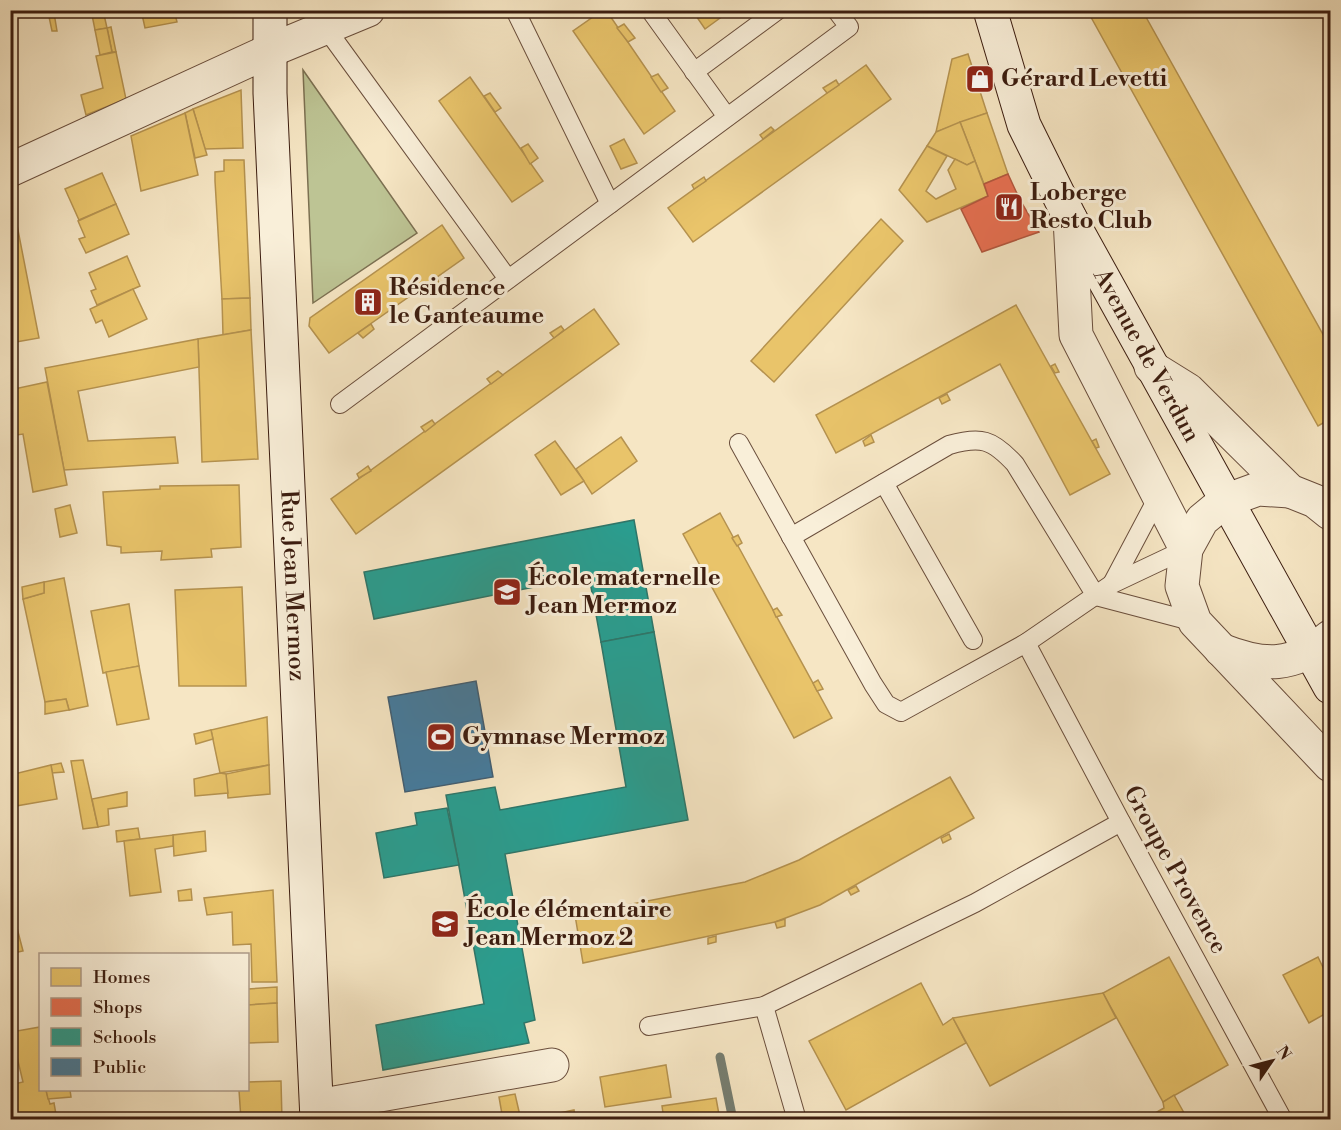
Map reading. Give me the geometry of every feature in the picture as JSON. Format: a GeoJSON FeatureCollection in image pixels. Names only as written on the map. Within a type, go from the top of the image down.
{"type":"FeatureCollection","features":[{"type":"Feature","properties":{"kind":"main road","name":"Rue Jean Mermoz"},"geometry":{"type":"LineString","coordinates":[[270,10],[269,51],[317,1113]]}},
{"type":"Feature","properties":{"kind":"main road"},"geometry":{"type":"LineString","coordinates":[[10,170],[269,51],[368,10]]}},
{"type":"Feature","properties":{"kind":"main road","name":"Avenue de Verdun"},"geometry":{"type":"LineString","coordinates":[[990,10],[1024,125],[1070,218],[1225,501],[1322,645],[1330,687]]}},
{"type":"Feature","properties":{"kind":"main road"},"geometry":{"type":"LineString","coordinates":[[1070,218],[1076,335],[1186,549]]}},
{"type":"Feature","properties":{"kind":"main road"},"geometry":{"type":"LineString","coordinates":[[1151,368],[1188,390],[1290,491]]}},
{"type":"Feature","properties":{"kind":"main road"},"geometry":{"type":"LineString","coordinates":[[1330,512],[1315,501],[1290,491],[1258,489],[1225,501],[1202,520],[1186,549],[1182,586],[1195,622],[1330,765]]}},
{"type":"Feature","properties":{"kind":"main road"},"geometry":{"type":"LineString","coordinates":[[1219,649],[1250,661],[1282,663],[1322,645]]}},
{"type":"Feature","properties":{"kind":"main road"},"geometry":{"type":"LineString","coordinates":[[317,1113],[552,1065]]}},
{"type":"Feature","properties":{"kind":"lane"},"geometry":{"type":"LineString","coordinates":[[515,10],[610,204]]}},
{"type":"Feature","properties":{"kind":"lane"},"geometry":{"type":"LineString","coordinates":[[650,10],[727,117]]}},
{"type":"Feature","properties":{"kind":"lane"},"geometry":{"type":"LineString","coordinates":[[694,72],[778,10]]}},
{"type":"Feature","properties":{"kind":"lane"},"geometry":{"type":"LineString","coordinates":[[340,404],[849,27],[836,10]]}},
{"type":"Feature","properties":{"kind":"lane"},"geometry":{"type":"LineString","coordinates":[[325,27],[508,279]]}},
{"type":"Feature","properties":{"kind":"lane"},"geometry":{"type":"LineString","coordinates":[[791,537],[949,445],[967,440],[988,441],[1003,451],[1015,464],[1096,596],[1195,622]]}},
{"type":"Feature","properties":{"kind":"lane"},"geometry":{"type":"LineString","coordinates":[[739,442],[873,684],[886,704],[902,712],[1026,642],[1112,584],[1186,549]]}},
{"type":"Feature","properties":{"kind":"lane"},"geometry":{"type":"LineString","coordinates":[[884,483],[973,640]]}},
{"type":"Feature","properties":{"kind":"lane"},"geometry":{"type":"LineString","coordinates":[[1112,584],[1158,497]]}},
{"type":"Feature","properties":{"kind":"lane","name":"Groupe Provence"},"geometry":{"type":"LineString","coordinates":[[1026,642],[1283,1119]]}},
{"type":"Feature","properties":{"kind":"lane"},"geometry":{"type":"LineString","coordinates":[[650,1026],[764,1006],[975,903],[1121,822]]}},
{"type":"Feature","properties":{"kind":"lane"},"geometry":{"type":"LineString","coordinates":[[764,1006],[797,1119]]}},
{"type":"Feature","properties":{"kind":"green space"},"geometry":{"type":"Polygon","coordinates":[[[303,70],[417,233],[313,303],[303,70]]]}},
{"type":"Feature","properties":{"kind":"building: Homes"},"geometry":{"type":"Polygon","coordinates":[[[10,10],[39,10],[39,11],[10,20],[10,10]]]}},
{"type":"Feature","properties":{"kind":"building: Homes"},"geometry":{"type":"Polygon","coordinates":[[[91,10],[103,10],[107,28],[95,30],[91,10]]]}},
{"type":"Feature","properties":{"kind":"building: Homes"},"geometry":{"type":"Polygon","coordinates":[[[141,10],[174,10],[177,22],[145,28],[141,10]]]}},
{"type":"Feature","properties":{"kind":"building: Homes"},"geometry":{"type":"Polygon","coordinates":[[[606,10],[675,111],[644,134],[573,31],[606,10]]]}},
{"type":"Feature","properties":{"kind":"building: Homes"},"geometry":{"type":"Polygon","coordinates":[[[692,10],[731,10],[705,29],[692,10]]]}},
{"type":"Feature","properties":{"kind":"building: Homes"},"geometry":{"type":"Polygon","coordinates":[[[1087,10],[1142,10],[1330,347],[1330,419],[1318,426],[1087,10]]]}},
{"type":"Feature","properties":{"kind":"building: Homes"},"geometry":{"type":"Polygon","coordinates":[[[48,12],[54,13],[57,31],[52,31],[48,12]]]}},
{"type":"Feature","properties":{"kind":"building: Homes"},"geometry":{"type":"Polygon","coordinates":[[[624,24],[635,38],[628,42],[617,28],[624,24]]]}},
{"type":"Feature","properties":{"kind":"building: Homes"},"geometry":{"type":"Polygon","coordinates":[[[111,27],[116,52],[112,52],[107,28],[111,27]]]}},
{"type":"Feature","properties":{"kind":"building: Homes"},"geometry":{"type":"Polygon","coordinates":[[[107,28],[112,52],[100,55],[95,30],[107,28]]]}},
{"type":"Feature","properties":{"kind":"building: Homes"},"geometry":{"type":"Polygon","coordinates":[[[116,52],[126,99],[86,115],[81,95],[103,88],[96,56],[116,52]]]}},
{"type":"Feature","properties":{"kind":"building: Homes"},"geometry":{"type":"Polygon","coordinates":[[[968,54],[987,113],[936,132],[952,59],[968,54]]]}},
{"type":"Feature","properties":{"kind":"building: Homes"},"geometry":{"type":"Polygon","coordinates":[[[866,65],[891,99],[693,242],[668,208],[866,65]]]}},
{"type":"Feature","properties":{"kind":"building: Homes"},"geometry":{"type":"Polygon","coordinates":[[[658,74],[668,88],[661,92],[651,77],[658,74]]]}},
{"type":"Feature","properties":{"kind":"building: Homes"},"geometry":{"type":"Polygon","coordinates":[[[470,77],[543,181],[512,202],[439,101],[470,77]]]}},
{"type":"Feature","properties":{"kind":"building: Homes"},"geometry":{"type":"Polygon","coordinates":[[[836,80],[839,85],[827,93],[823,88],[836,80]]]}},
{"type":"Feature","properties":{"kind":"building: Homes"},"geometry":{"type":"Polygon","coordinates":[[[241,90],[243,148],[205,149],[193,109],[241,90]]]}},
{"type":"Feature","properties":{"kind":"building: Homes"},"geometry":{"type":"Polygon","coordinates":[[[490,93],[501,108],[495,112],[484,96],[490,93]]]}},
{"type":"Feature","properties":{"kind":"building: Homes"},"geometry":{"type":"Polygon","coordinates":[[[193,109],[207,155],[195,158],[185,113],[193,109]]]}},
{"type":"Feature","properties":{"kind":"building: Homes"},"geometry":{"type":"Polygon","coordinates":[[[185,113],[198,175],[141,191],[131,136],[185,113]]]}},
{"type":"Feature","properties":{"kind":"building: Homes"},"geometry":{"type":"Polygon","coordinates":[[[987,113],[1008,174],[984,184],[960,122],[987,113]]]}},
{"type":"Feature","properties":{"kind":"building: Homes"},"geometry":{"type":"Polygon","coordinates":[[[960,122],[975,161],[967,165],[927,146],[936,132],[960,122]]]}},
{"type":"Feature","properties":{"kind":"building: Homes"},"geometry":{"type":"Polygon","coordinates":[[[771,127],[774,130],[763,139],[760,135],[771,127]]]}},
{"type":"Feature","properties":{"kind":"building: Homes"},"geometry":{"type":"Polygon","coordinates":[[[624,139],[637,163],[621,169],[610,146],[624,139]]]}},
{"type":"Feature","properties":{"kind":"building: Homes"},"geometry":{"type":"Polygon","coordinates":[[[528,144],[538,158],[530,164],[521,148],[528,144]]]}},
{"type":"Feature","properties":{"kind":"building: Homes"},"geometry":{"type":"Polygon","coordinates":[[[927,146],[947,156],[926,191],[936,199],[956,189],[948,170],[955,159],[967,165],[975,161],[988,196],[927,222],[899,190],[927,146]]]}},
{"type":"Feature","properties":{"kind":"building: Homes"},"geometry":{"type":"Polygon","coordinates":[[[224,160],[244,160],[250,298],[222,299],[215,172],[224,171],[224,160]]]}},
{"type":"Feature","properties":{"kind":"building: Homes"},"geometry":{"type":"Polygon","coordinates":[[[102,173],[116,204],[79,220],[65,189],[102,173]]]}},
{"type":"Feature","properties":{"kind":"building: Homes"},"geometry":{"type":"Polygon","coordinates":[[[704,177],[706,181],[694,189],[692,185],[704,177]]]}},
{"type":"Feature","properties":{"kind":"building: Homes"},"geometry":{"type":"Polygon","coordinates":[[[10,189],[39,338],[10,343],[10,189]]]}},
{"type":"Feature","properties":{"kind":"building: Homes"},"geometry":{"type":"Polygon","coordinates":[[[116,204],[129,234],[86,253],[79,239],[85,237],[78,221],[116,204]]]}},
{"type":"Feature","properties":{"kind":"building: Homes"},"geometry":{"type":"Polygon","coordinates":[[[881,219],[903,241],[774,382],[751,361],[881,219]]]}},
{"type":"Feature","properties":{"kind":"building: Homes","name":"Résidence le Ganteaume"},"geometry":{"type":"Polygon","coordinates":[[[442,225],[464,258],[329,353],[309,326],[310,318],[442,225]]]}},
{"type":"Feature","properties":{"kind":"building: Homes"},"geometry":{"type":"Polygon","coordinates":[[[127,256],[140,286],[97,305],[91,291],[96,289],[89,273],[127,256]]]}},
{"type":"Feature","properties":{"kind":"building: Homes"},"geometry":{"type":"Polygon","coordinates":[[[437,278],[439,283],[428,291],[425,286],[437,278]]]}},
{"type":"Feature","properties":{"kind":"building: Homes"},"geometry":{"type":"Polygon","coordinates":[[[133,289],[147,319],[109,337],[102,320],[96,323],[90,309],[133,289]]]}},
{"type":"Feature","properties":{"kind":"building: Homes"},"geometry":{"type":"Polygon","coordinates":[[[250,298],[251,330],[223,335],[222,299],[250,298]]]}},
{"type":"Feature","properties":{"kind":"building: Homes"},"geometry":{"type":"Polygon","coordinates":[[[1016,305],[1110,474],[1070,495],[1000,364],[836,453],[816,415],[1016,305]]]}},
{"type":"Feature","properties":{"kind":"building: Homes"},"geometry":{"type":"Polygon","coordinates":[[[594,309],[619,344],[356,534],[331,499],[594,309]]]}},
{"type":"Feature","properties":{"kind":"building: Homes"},"geometry":{"type":"Polygon","coordinates":[[[371,324],[374,329],[363,338],[358,333],[371,324]]]}},
{"type":"Feature","properties":{"kind":"building: Homes"},"geometry":{"type":"Polygon","coordinates":[[[561,326],[564,330],[554,338],[550,333],[561,326]]]}},
{"type":"Feature","properties":{"kind":"building: Homes"},"geometry":{"type":"Polygon","coordinates":[[[251,330],[258,459],[202,462],[198,339],[251,330]]]}},
{"type":"Feature","properties":{"kind":"building: Homes"},"geometry":{"type":"Polygon","coordinates":[[[198,339],[199,367],[78,391],[88,441],[175,437],[178,463],[64,470],[45,368],[198,339]]]}},
{"type":"Feature","properties":{"kind":"building: Homes"},"geometry":{"type":"Polygon","coordinates":[[[1055,364],[1059,372],[1055,373],[1051,366],[1055,364]]]}},
{"type":"Feature","properties":{"kind":"building: Homes"},"geometry":{"type":"Polygon","coordinates":[[[498,371],[503,375],[491,384],[487,379],[498,371]]]}},
{"type":"Feature","properties":{"kind":"building: Homes"},"geometry":{"type":"Polygon","coordinates":[[[47,382],[67,485],[33,492],[23,434],[10,436],[10,411],[17,409],[14,389],[47,382]]]}},
{"type":"Feature","properties":{"kind":"building: Homes"},"geometry":{"type":"Polygon","coordinates":[[[947,394],[950,400],[942,404],[939,398],[947,394]]]}},
{"type":"Feature","properties":{"kind":"building: Homes"},"geometry":{"type":"Polygon","coordinates":[[[432,420],[435,424],[425,432],[421,427],[432,420]]]}},
{"type":"Feature","properties":{"kind":"building: Homes"},"geometry":{"type":"Polygon","coordinates":[[[871,435],[874,442],[865,446],[863,441],[871,435]]]}},
{"type":"Feature","properties":{"kind":"building: Homes"},"geometry":{"type":"Polygon","coordinates":[[[621,437],[637,461],[592,494],[576,469],[621,437]]]}},
{"type":"Feature","properties":{"kind":"building: Homes"},"geometry":{"type":"Polygon","coordinates":[[[1096,439],[1099,447],[1096,448],[1092,441],[1096,439]]]}},
{"type":"Feature","properties":{"kind":"building: Homes"},"geometry":{"type":"Polygon","coordinates":[[[555,441],[584,481],[561,495],[535,455],[555,441]]]}},
{"type":"Feature","properties":{"kind":"building: Homes"},"geometry":{"type":"Polygon","coordinates":[[[368,466],[371,471],[359,478],[357,474],[368,466]]]}},
{"type":"Feature","properties":{"kind":"building: Homes"},"geometry":{"type":"Polygon","coordinates":[[[239,485],[241,547],[211,549],[212,557],[161,560],[162,551],[121,553],[121,547],[107,545],[103,492],[160,489],[160,486],[239,485]]]}},
{"type":"Feature","properties":{"kind":"building: Homes"},"geometry":{"type":"Polygon","coordinates":[[[70,505],[77,533],[60,537],[55,509],[70,505]]]}},
{"type":"Feature","properties":{"kind":"building: Homes"},"geometry":{"type":"Polygon","coordinates":[[[720,513],[832,718],[794,738],[683,534],[720,513]]]}},
{"type":"Feature","properties":{"kind":"building: Homes"},"geometry":{"type":"Polygon","coordinates":[[[738,535],[742,543],[737,546],[732,538],[738,535]]]}},
{"type":"Feature","properties":{"kind":"building: Homes"},"geometry":{"type":"Polygon","coordinates":[[[64,578],[88,706],[69,710],[66,699],[45,702],[23,599],[44,593],[44,582],[64,578]]]}},
{"type":"Feature","properties":{"kind":"building: Homes"},"geometry":{"type":"Polygon","coordinates":[[[44,582],[44,593],[23,599],[22,587],[44,582]]]}},
{"type":"Feature","properties":{"kind":"building: Homes"},"geometry":{"type":"Polygon","coordinates":[[[242,587],[246,686],[179,686],[175,590],[242,587]]]}},
{"type":"Feature","properties":{"kind":"building: Homes"},"geometry":{"type":"Polygon","coordinates":[[[129,604],[139,666],[103,673],[91,611],[129,604]]]}},
{"type":"Feature","properties":{"kind":"building: Homes"},"geometry":{"type":"Polygon","coordinates":[[[777,608],[782,615],[776,617],[773,610],[777,608]]]}},
{"type":"Feature","properties":{"kind":"building: Homes"},"geometry":{"type":"Polygon","coordinates":[[[139,666],[149,719],[117,725],[106,672],[139,666]]]}},
{"type":"Feature","properties":{"kind":"building: Homes"},"geometry":{"type":"Polygon","coordinates":[[[818,680],[823,689],[817,691],[813,683],[818,680]]]}},
{"type":"Feature","properties":{"kind":"building: Homes"},"geometry":{"type":"Polygon","coordinates":[[[66,699],[69,710],[45,714],[45,702],[66,699]]]}},
{"type":"Feature","properties":{"kind":"building: Homes"},"geometry":{"type":"Polygon","coordinates":[[[267,717],[269,765],[220,773],[211,730],[267,717]]]}},
{"type":"Feature","properties":{"kind":"building: Homes"},"geometry":{"type":"Polygon","coordinates":[[[211,730],[213,739],[196,744],[194,734],[211,730]]]}},
{"type":"Feature","properties":{"kind":"building: Homes"},"geometry":{"type":"Polygon","coordinates":[[[83,760],[98,827],[83,829],[71,761],[83,760]]]}},
{"type":"Feature","properties":{"kind":"building: Homes"},"geometry":{"type":"Polygon","coordinates":[[[61,763],[64,772],[52,773],[51,765],[61,763]]]}},
{"type":"Feature","properties":{"kind":"building: Homes"},"geometry":{"type":"Polygon","coordinates":[[[51,765],[57,799],[10,807],[10,775],[51,765]]]}},
{"type":"Feature","properties":{"kind":"building: Homes"},"geometry":{"type":"Polygon","coordinates":[[[269,765],[270,794],[228,798],[226,774],[269,765]]]}},
{"type":"Feature","properties":{"kind":"building: Homes"},"geometry":{"type":"Polygon","coordinates":[[[220,773],[226,774],[228,793],[195,796],[194,779],[220,773]]]}},
{"type":"Feature","properties":{"kind":"building: Homes"},"geometry":{"type":"Polygon","coordinates":[[[950,777],[974,818],[820,905],[775,922],[583,963],[575,915],[745,882],[799,860],[950,777]]]}},
{"type":"Feature","properties":{"kind":"building: Homes"},"geometry":{"type":"Polygon","coordinates":[[[127,792],[127,806],[108,809],[109,825],[98,827],[92,799],[127,792]]]}},
{"type":"Feature","properties":{"kind":"building: Homes"},"geometry":{"type":"Polygon","coordinates":[[[138,828],[140,839],[117,842],[116,831],[138,828]]]}},
{"type":"Feature","properties":{"kind":"building: Homes"},"geometry":{"type":"Polygon","coordinates":[[[205,831],[206,851],[174,856],[173,835],[205,831]]]}},
{"type":"Feature","properties":{"kind":"building: Homes"},"geometry":{"type":"Polygon","coordinates":[[[949,834],[951,839],[943,843],[941,838],[949,834]]]}},
{"type":"Feature","properties":{"kind":"building: Homes"},"geometry":{"type":"Polygon","coordinates":[[[173,835],[173,846],[155,849],[161,892],[130,896],[124,841],[173,835]]]}},
{"type":"Feature","properties":{"kind":"building: Homes"},"geometry":{"type":"Polygon","coordinates":[[[856,886],[859,891],[851,895],[848,890],[856,886]]]}},
{"type":"Feature","properties":{"kind":"building: Homes"},"geometry":{"type":"Polygon","coordinates":[[[191,889],[192,900],[179,901],[178,891],[191,889]]]}},
{"type":"Feature","properties":{"kind":"building: Homes"},"geometry":{"type":"Polygon","coordinates":[[[273,890],[277,982],[252,982],[251,944],[233,945],[232,912],[207,915],[204,898],[273,890]]]}},
{"type":"Feature","properties":{"kind":"building: Homes"},"geometry":{"type":"Polygon","coordinates":[[[785,919],[785,926],[777,928],[775,922],[785,919]]]}},
{"type":"Feature","properties":{"kind":"building: Homes"},"geometry":{"type":"Polygon","coordinates":[[[17,928],[23,951],[13,953],[10,929],[17,928]]]}},
{"type":"Feature","properties":{"kind":"building: Homes"},"geometry":{"type":"Polygon","coordinates":[[[716,936],[716,942],[708,944],[708,938],[716,936]]]}},
{"type":"Feature","properties":{"kind":"building: Homes"},"geometry":{"type":"Polygon","coordinates":[[[1169,957],[1228,1065],[1163,1102],[1103,993],[1169,957]]]}},
{"type":"Feature","properties":{"kind":"building: Homes"},"geometry":{"type":"Polygon","coordinates":[[[1318,957],[1330,982],[1330,1011],[1309,1023],[1283,975],[1318,957]]]}},
{"type":"Feature","properties":{"kind":"building: Homes"},"geometry":{"type":"Polygon","coordinates":[[[921,983],[943,1025],[953,1018],[966,1043],[846,1110],[809,1041],[921,983]]]}},
{"type":"Feature","properties":{"kind":"building: Homes"},"geometry":{"type":"Polygon","coordinates":[[[277,987],[277,1003],[249,1005],[249,989],[277,987]]]}},
{"type":"Feature","properties":{"kind":"building: Homes"},"geometry":{"type":"Polygon","coordinates":[[[1103,993],[1116,1018],[990,1086],[953,1018],[1103,993]]]}},
{"type":"Feature","properties":{"kind":"building: Homes"},"geometry":{"type":"Polygon","coordinates":[[[277,1003],[278,1042],[249,1043],[249,1005],[277,1003]]]}},
{"type":"Feature","properties":{"kind":"building: Homes"},"geometry":{"type":"Polygon","coordinates":[[[39,1027],[39,1091],[46,1091],[50,1104],[54,1103],[57,1120],[15,1120],[13,1110],[10,1111],[10,1085],[23,1082],[11,1032],[39,1027]]]}},
{"type":"Feature","properties":{"kind":"building: Homes"},"geometry":{"type":"Polygon","coordinates":[[[666,1065],[671,1097],[605,1107],[600,1077],[666,1065]]]}},
{"type":"Feature","properties":{"kind":"building: Homes"},"geometry":{"type":"Polygon","coordinates":[[[281,1081],[282,1120],[241,1120],[239,1091],[249,1091],[249,1082],[281,1081]]]}},
{"type":"Feature","properties":{"kind":"building: Homes"},"geometry":{"type":"Polygon","coordinates":[[[46,1091],[70,1091],[71,1097],[48,1099],[46,1091]]]}},
{"type":"Feature","properties":{"kind":"building: Homes"},"geometry":{"type":"Polygon","coordinates":[[[515,1094],[521,1120],[503,1120],[499,1097],[515,1094]]]}},
{"type":"Feature","properties":{"kind":"building: Homes"},"geometry":{"type":"Polygon","coordinates":[[[1174,1095],[1188,1120],[1143,1120],[1164,1108],[1163,1102],[1174,1095]]]}},
{"type":"Feature","properties":{"kind":"building: Homes"},"geometry":{"type":"Polygon","coordinates":[[[716,1098],[720,1120],[664,1120],[662,1106],[716,1098]]]}},
{"type":"Feature","properties":{"kind":"building: Homes"},"geometry":{"type":"Polygon","coordinates":[[[574,1110],[576,1120],[542,1120],[541,1117],[574,1110]]]}},
{"type":"Feature","properties":{"kind":"building: Shops"},"geometry":{"type":"Polygon","coordinates":[[[1008,174],[1039,232],[982,252],[961,209],[988,196],[984,184],[1008,174]]]}},
{"type":"Feature","properties":{"kind":"building: Schools"},"geometry":{"type":"Polygon","coordinates":[[[634,520],[654,632],[601,642],[589,576],[374,619],[364,572],[634,520]]]}},
{"type":"Feature","properties":{"kind":"building: Schools"},"geometry":{"type":"Polygon","coordinates":[[[654,632],[688,820],[505,854],[535,1020],[524,1023],[529,1043],[383,1070],[376,1025],[484,1004],[446,795],[495,787],[500,810],[626,787],[601,642],[654,632]]]}},
{"type":"Feature","properties":{"kind":"building: Schools"},"geometry":{"type":"Polygon","coordinates":[[[447,808],[459,865],[384,878],[376,833],[417,825],[415,813],[447,808]]]}},
{"type":"Feature","properties":{"kind":"building: Public","name":"Gymnase Mermoz"},"geometry":{"type":"Polygon","coordinates":[[[476,681],[493,777],[405,792],[388,697],[476,681]]]}},
{"type":"Feature","properties":{"kind":"waterway"},"geometry":{"type":"LineString","coordinates":[[720,1057],[733,1120]]}},
{"type":"Feature","properties":{"kind":"place","name":"Gérard Levetti"},"geometry":{"type":"Point","coordinates":[980,79]}},
{"type":"Feature","properties":{"kind":"place","name":"Loberge Resto Club"},"geometry":{"type":"Point","coordinates":[1009,207]}},
{"type":"Feature","properties":{"kind":"place","name":"Résidence le Ganteaume"},"geometry":{"type":"Point","coordinates":[368,302]}},
{"type":"Feature","properties":{"kind":"place","name":"École maternelle Jean Mermoz"},"geometry":{"type":"Point","coordinates":[507,592]}},
{"type":"Feature","properties":{"kind":"place","name":"Gymnase Mermoz"},"geometry":{"type":"Point","coordinates":[441,737]}},
{"type":"Feature","properties":{"kind":"place","name":"École élémentaire Jean Mermoz 2"},"geometry":{"type":"Point","coordinates":[445,924]}}]}
